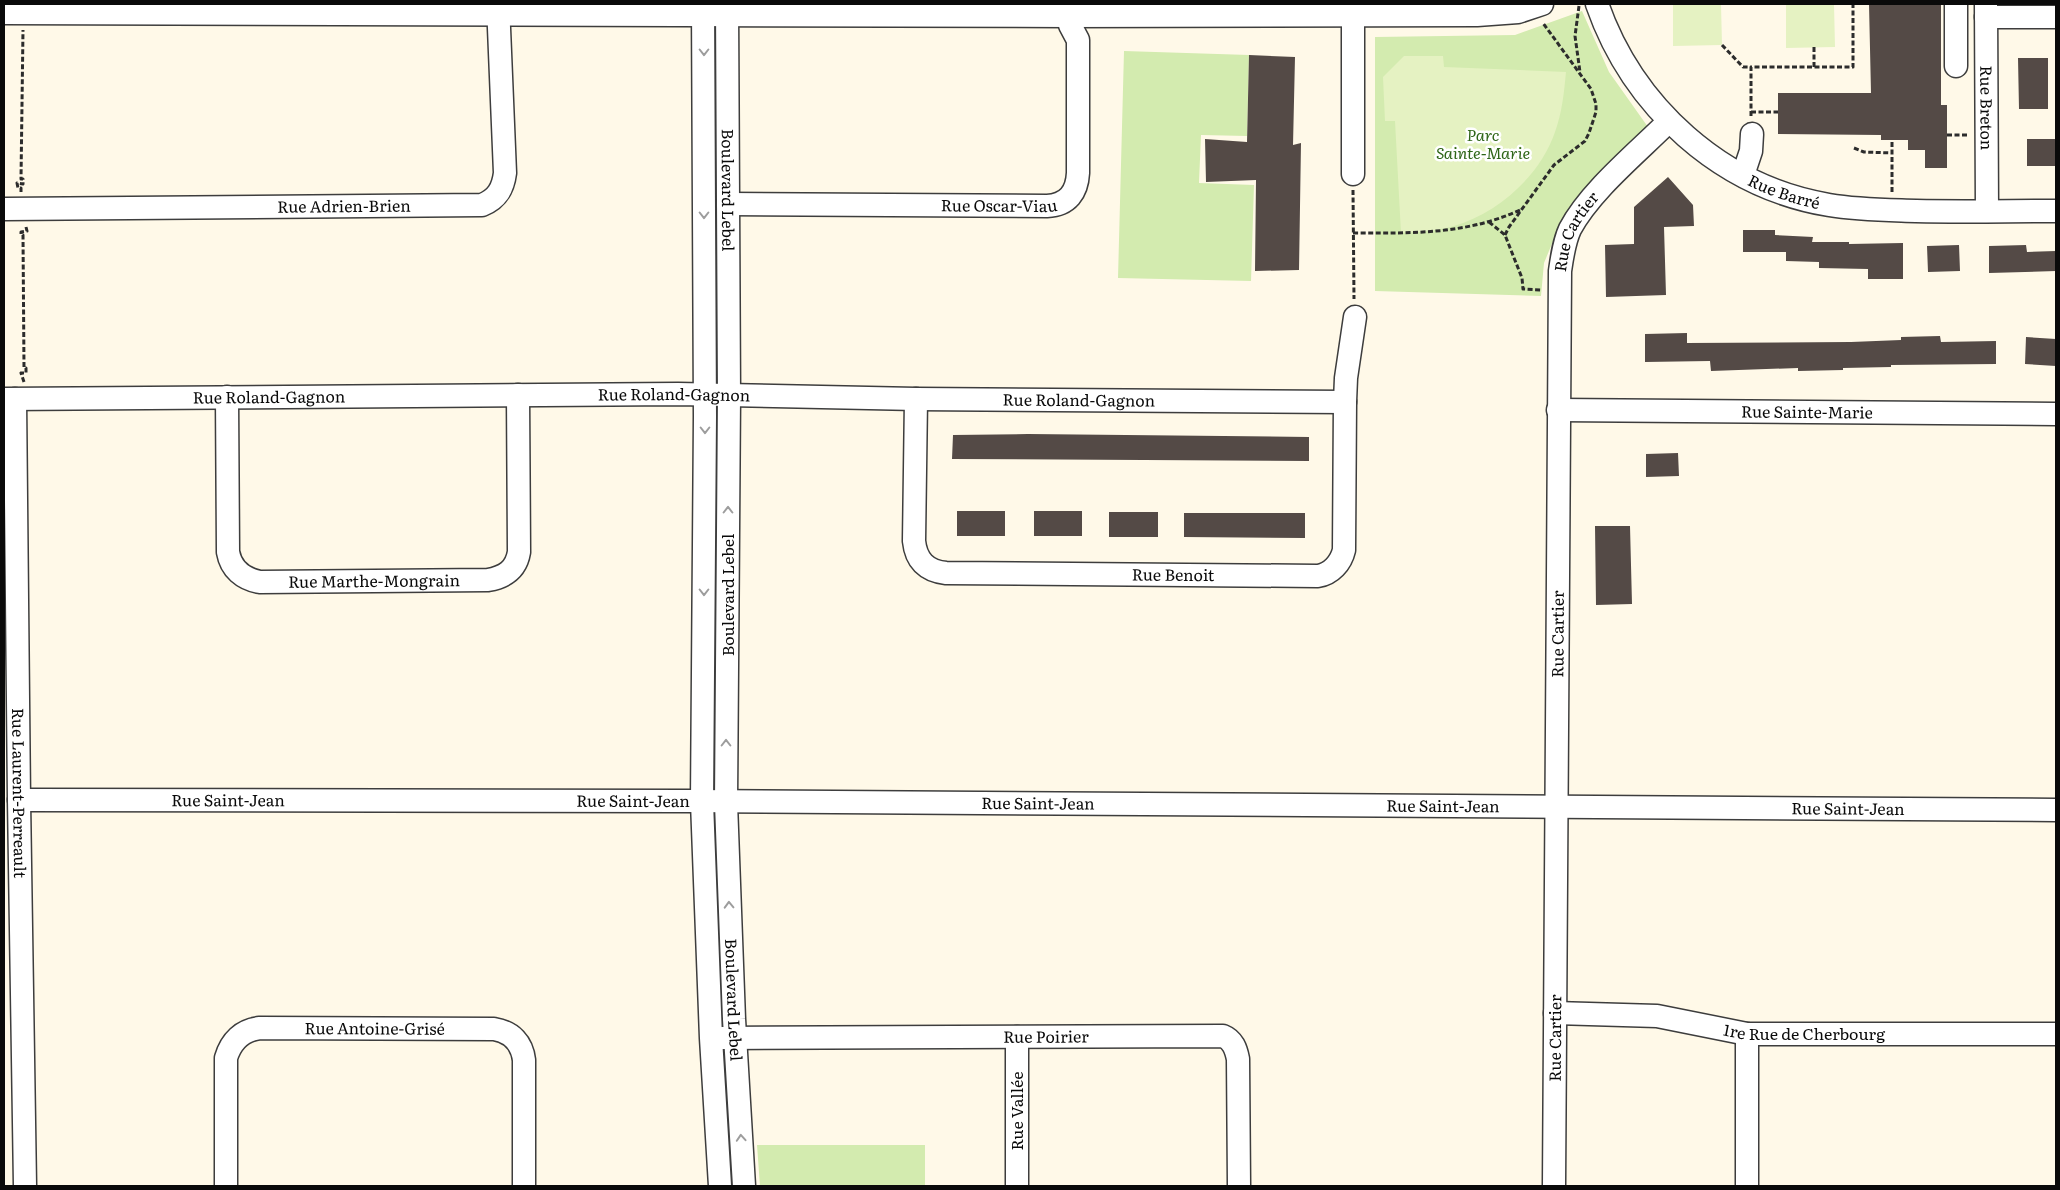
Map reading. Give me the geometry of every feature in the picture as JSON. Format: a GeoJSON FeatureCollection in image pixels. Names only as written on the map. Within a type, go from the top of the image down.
{"type":"FeatureCollection","features":[{"type":"Feature","properties":{"kind":"street"},"geometry":{"type":"LineString","coordinates":[[1956,4],[1956,66]]}},
{"type":"Feature","properties":{"kind":"street","name":"Rue Barré"},"geometry":{"type":"LineString","coordinates":[[1587,6],[1627,67],[1669,121],[1699,148],[1743,176],[1788,195],[1839,207],[1869,210],[2056,211]]}},
{"type":"Feature","properties":{"kind":"street"},"geometry":{"type":"LineString","coordinates":[[4,13],[498,8],[1067,10],[1353,15],[1542,13]]}},
{"type":"Feature","properties":{"kind":"street","name":"Rue Adrien-Brien"},"geometry":{"type":"LineString","coordinates":[[12,203],[482,205],[492,201],[504,184],[505,173],[498,8]]}},
{"type":"Feature","properties":{"kind":"street","name":"Boulevard Lebel"},"geometry":{"type":"LineString","coordinates":[[703,9],[705,395],[702,802],[711,1038],[720,1186]]}},
{"type":"Feature","properties":{"kind":"street","name":"Boulevard Lebel"},"geometry":{"type":"LineString","coordinates":[[727,9],[729,396],[726,802],[735,1038],[744,1186]]}},
{"type":"Feature","properties":{"kind":"street","name":"Rue Oscar-Viau"},"geometry":{"type":"LineString","coordinates":[[728,204],[1048,206],[1061,204],[1074,192],[1078,179],[1078,40],[1067,10]]}},
{"type":"Feature","properties":{"kind":"street"},"geometry":{"type":"LineString","coordinates":[[1986,10],[2056,17]]}},
{"type":"Feature","properties":{"kind":"street","name":"Rue Breton"},"geometry":{"type":"LineString","coordinates":[[1986,10],[1987,211]]}},
{"type":"Feature","properties":{"kind":"street"},"geometry":{"type":"LineString","coordinates":[[1353,15],[1353,174]]}},
{"type":"Feature","properties":{"kind":"street","name":"Rue Cartier"},"geometry":{"type":"LineString","coordinates":[[1554,1186],[1560,271],[1563,250],[1569,231],[1578,215],[1593,196],[1669,121]]}},
{"type":"Feature","properties":{"kind":"street"},"geometry":{"type":"LineString","coordinates":[[1743,176],[1751,151],[1752,123]]}},
{"type":"Feature","properties":{"kind":"street","name":"Rue Benoit"},"geometry":{"type":"LineString","coordinates":[[916,399],[914,541],[919,558],[929,568],[946,573],[1318,576],[1329,572],[1340,561],[1344,550],[1346,378],[1355,317]]}},
{"type":"Feature","properties":{"kind":"street","name":"Rue Roland-Gagnon"},"geometry":{"type":"LineString","coordinates":[[14,395],[227,397],[705,395],[916,399],[1345,402]]}},
{"type":"Feature","properties":{"kind":"street","name":"Rue Laurent-Perreault"},"geometry":{"type":"LineString","coordinates":[[14,395],[18,800],[25,1186]]}},
{"type":"Feature","properties":{"kind":"street","name":"Rue Marthe-Mongrain"},"geometry":{"type":"LineString","coordinates":[[227,397],[229,559],[245,578],[260,582],[488,580],[504,576],[518,560],[519,552],[518,395]]}},
{"type":"Feature","properties":{"kind":"street","name":"Rue Sainte-Marie"},"geometry":{"type":"LineString","coordinates":[[1558,410],[2056,414]]}},
{"type":"Feature","properties":{"kind":"street","name":"Rue Saint-Jean"},"geometry":{"type":"LineString","coordinates":[[18,800],[2056,810]]}},
{"type":"Feature","properties":{"kind":"street","name":"1re Rue de Cherbourg"},"geometry":{"type":"LineString","coordinates":[[1555,1013],[1657,1016],[1747,1034],[2056,1034]]}},
{"type":"Feature","properties":{"kind":"street","name":"Rue Antoine-Grisé"},"geometry":{"type":"LineString","coordinates":[[226,1186],[226,1067],[232,1044],[244,1033],[252,1029],[270,1028],[494,1028],[508,1033],[520,1044],[523,1052],[524,1186]]}},
{"type":"Feature","properties":{"kind":"street"},"geometry":{"type":"LineString","coordinates":[[1747,1034],[1747,1186]]}},
{"type":"Feature","properties":{"kind":"street","name":"Rue Poirier"},"geometry":{"type":"LineString","coordinates":[[711,1038],[1214,1035],[1226,1037],[1235,1046],[1238,1059],[1239,1186]]}},
{"type":"Feature","properties":{"kind":"street","name":"Rue Vallée"},"geometry":{"type":"LineString","coordinates":[[1017,1037],[1017,1186]]}},
{"type":"Feature","properties":{"kind":"path"},"geometry":{"type":"LineString","coordinates":[[1722,45],[1743,67],[1853,67],[1853,4]]}},
{"type":"Feature","properties":{"kind":"path"},"geometry":{"type":"LineString","coordinates":[[1581,72],[1575,36],[1587,6]]}},
{"type":"Feature","properties":{"kind":"path"},"geometry":{"type":"LineString","coordinates":[[1505,235],[1554,165],[1585,140],[1594,123],[1596,104],[1591,89],[1542,13]]}},
{"type":"Feature","properties":{"kind":"path"},"geometry":{"type":"LineString","coordinates":[[12,203],[21,188],[18,188],[17,184],[23,184],[23,179],[21,179],[23,29]]}},
{"type":"Feature","properties":{"kind":"path"},"geometry":{"type":"LineString","coordinates":[[1814,47],[1814,67]]}},
{"type":"Feature","properties":{"kind":"path"},"geometry":{"type":"LineString","coordinates":[[1751,67],[1752,123],[1778,112]]}},
{"type":"Feature","properties":{"kind":"path"},"geometry":{"type":"LineString","coordinates":[[1947,135],[1974,136]]}},
{"type":"Feature","properties":{"kind":"path"},"geometry":{"type":"LineString","coordinates":[[1892,140],[1892,194]]}},
{"type":"Feature","properties":{"kind":"path"},"geometry":{"type":"LineString","coordinates":[[1854,148],[1864,152],[1892,153]]}},
{"type":"Feature","properties":{"kind":"path"},"geometry":{"type":"LineString","coordinates":[[1353,174],[1355,317]]}},
{"type":"Feature","properties":{"kind":"path"},"geometry":{"type":"LineString","coordinates":[[1353,233],[1432,233],[1489,222],[1523,209]]}},
{"type":"Feature","properties":{"kind":"path"},"geometry":{"type":"LineString","coordinates":[[14,395],[24,377],[21,377],[21,373],[26,373],[26,368],[24,368],[23,235],[21,235],[21,232],[26,231],[27,227],[24,227],[24,220]]}},
{"type":"Feature","properties":{"kind":"path"},"geometry":{"type":"LineString","coordinates":[[1489,222],[1505,235],[1522,278],[1523,289],[1543,290]]}},
{"type":"Feature","properties":{"kind":"green space"},"geometry":{"type":"Polygon","coordinates":[[[1673,4],[1721,4],[1722,45],[1673,46],[1673,4]]]}},
{"type":"Feature","properties":{"kind":"green space"},"geometry":{"type":"Polygon","coordinates":[[[1786,4],[1834,4],[1835,47],[1786,48],[1786,4]]]}},
{"type":"Feature","properties":{"kind":"green space","name":"Parc Sainte-Marie"},"geometry":{"type":"Polygon","coordinates":[[[1582,11],[1609,72],[1648,127],[1563,217],[1544,263],[1541,296],[1375,291],[1375,37],[1515,35],[1582,11]]]}},
{"type":"Feature","properties":{"kind":"green space"},"geometry":{"type":"Polygon","coordinates":[[[1124,51],[1249,55],[1247,136],[1201,135],[1199,183],[1254,185],[1251,281],[1118,278],[1124,51]]]}},
{"type":"Feature","properties":{"kind":"green space"},"geometry":{"type":"Polygon","coordinates":[[[1404,56],[1443,56],[1444,67],[1566,72],[1562,103],[1555,132],[1539,163],[1528,178],[1501,202],[1486,212],[1454,226],[1421,232],[1401,233],[1395,121],[1385,121],[1383,77],[1404,56]]]}},
{"type":"Feature","properties":{"kind":"green space"},"geometry":{"type":"Polygon","coordinates":[[[757,1145],[925,1145],[925,1186],[760,1186],[757,1145]]]}},
{"type":"Feature","properties":{"kind":"building"},"geometry":{"type":"Polygon","coordinates":[[[1869,4],[1941,4],[1941,105],[1947,105],[1947,168],[1925,168],[1925,150],[1908,150],[1908,140],[1881,140],[1881,135],[1778,134],[1778,93],[1871,93],[1869,4]]]}},
{"type":"Feature","properties":{"kind":"building"},"geometry":{"type":"Polygon","coordinates":[[[1249,55],[1295,57],[1293,145],[1301,143],[1299,270],[1255,271],[1256,180],[1206,182],[1205,139],[1247,142],[1249,55]]]}},
{"type":"Feature","properties":{"kind":"building"},"geometry":{"type":"Polygon","coordinates":[[[2018,58],[2048,58],[2048,109],[2019,109],[2018,58]]]}},
{"type":"Feature","properties":{"kind":"building"},"geometry":{"type":"Polygon","coordinates":[[[2027,139],[2056,139],[2056,166],[2027,166],[2027,139]]]}},
{"type":"Feature","properties":{"kind":"building"},"geometry":{"type":"Polygon","coordinates":[[[1668,177],[1693,205],[1694,226],[1664,227],[1666,295],[1606,297],[1605,245],[1634,244],[1634,207],[1668,177]]]}},
{"type":"Feature","properties":{"kind":"building"},"geometry":{"type":"Polygon","coordinates":[[[1743,230],[1775,230],[1775,235],[1813,237],[1812,242],[1849,242],[1849,244],[1903,243],[1903,279],[1868,279],[1868,269],[1819,268],[1819,262],[1786,261],[1786,252],[1743,252],[1743,230]]]}},
{"type":"Feature","properties":{"kind":"building"},"geometry":{"type":"Polygon","coordinates":[[[1959,245],[1960,271],[1928,272],[1927,246],[1959,245]]]}},
{"type":"Feature","properties":{"kind":"building"},"geometry":{"type":"Polygon","coordinates":[[[2026,245],[2027,252],[2056,251],[2056,271],[1989,273],[1989,246],[2026,245]]]}},
{"type":"Feature","properties":{"kind":"building"},"geometry":{"type":"Polygon","coordinates":[[[1687,333],[1687,343],[1851,342],[1901,340],[1901,337],[1940,336],[1941,342],[1996,341],[1996,364],[1891,365],[1891,367],[1843,368],[1843,370],[1798,371],[1798,368],[1711,371],[1710,361],[1645,362],[1645,334],[1687,333]]]}},
{"type":"Feature","properties":{"kind":"building"},"geometry":{"type":"Polygon","coordinates":[[[2026,337],[2056,339],[2056,366],[2025,364],[2026,337]]]}},
{"type":"Feature","properties":{"kind":"building"},"geometry":{"type":"Polygon","coordinates":[[[953,435],[1309,437],[1309,461],[952,459],[953,435]]]}},
{"type":"Feature","properties":{"kind":"building"},"geometry":{"type":"Polygon","coordinates":[[[1678,453],[1679,476],[1646,477],[1646,454],[1678,453]]]}},
{"type":"Feature","properties":{"kind":"building"},"geometry":{"type":"Polygon","coordinates":[[[957,511],[1005,511],[1005,536],[957,536],[957,511]]]}},
{"type":"Feature","properties":{"kind":"building"},"geometry":{"type":"Polygon","coordinates":[[[1034,511],[1082,511],[1082,536],[1034,536],[1034,511]]]}},
{"type":"Feature","properties":{"kind":"building"},"geometry":{"type":"Polygon","coordinates":[[[1109,512],[1158,512],[1158,537],[1109,537],[1109,512]]]}},
{"type":"Feature","properties":{"kind":"building"},"geometry":{"type":"Polygon","coordinates":[[[1184,513],[1305,513],[1305,538],[1184,537],[1184,513]]]}},
{"type":"Feature","properties":{"kind":"building"},"geometry":{"type":"Polygon","coordinates":[[[1595,526],[1630,526],[1632,604],[1596,605],[1595,526]]]}}]}
